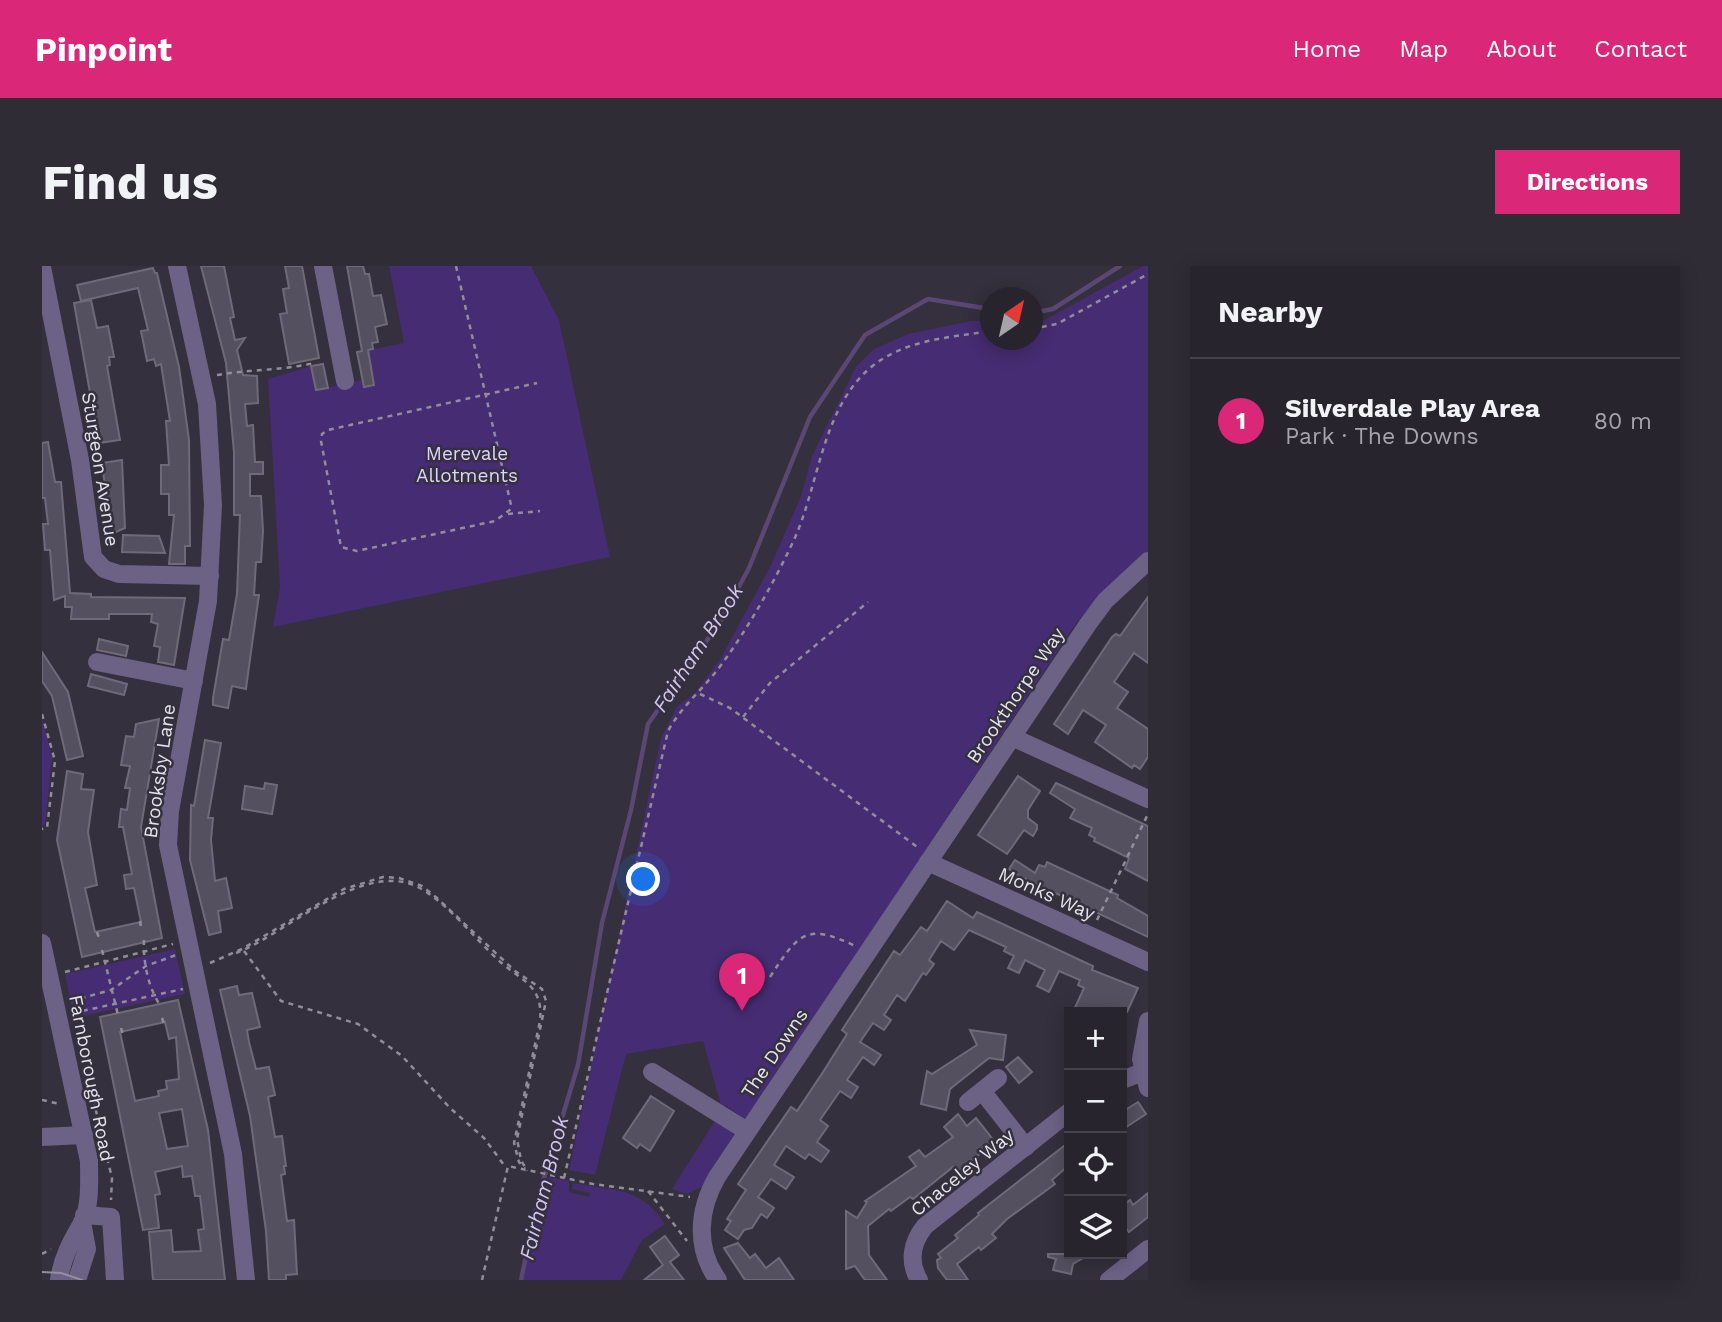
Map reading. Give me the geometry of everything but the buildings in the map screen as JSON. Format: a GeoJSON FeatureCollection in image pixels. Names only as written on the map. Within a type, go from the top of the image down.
{"type":"FeatureCollection","features":[{"type":"Feature","properties":{"kind":"street"},"geometry":{"type":"LineString","coordinates":[[42,268],[56,266]]}},
{"type":"Feature","properties":{"kind":"street","name":"Brooksby Lane"},"geometry":{"type":"LineString","coordinates":[[177,266],[203,378],[212,464],[210,576],[168,832],[170,865],[233,1154],[246,1280]]}},
{"type":"Feature","properties":{"kind":"street"},"geometry":{"type":"LineString","coordinates":[[323,266],[345,381]]}},
{"type":"Feature","properties":{"kind":"street","name":"Sturgeon Avenue"},"geometry":{"type":"LineString","coordinates":[[42,268],[80,460],[93,557],[104,569],[119,574],[210,576]]}},
{"type":"Feature","properties":{"kind":"street","name":"Brookthorpe Way"},"geometry":{"type":"LineString","coordinates":[[930,859],[1105,601],[1148,561]]}},
{"type":"Feature","properties":{"kind":"street"},"geometry":{"type":"LineString","coordinates":[[97,662],[194,681]]}},
{"type":"Feature","properties":{"kind":"street"},"geometry":{"type":"LineString","coordinates":[[1012,737],[1148,799]]}},
{"type":"Feature","properties":{"kind":"street","name":"Monks Way"},"geometry":{"type":"LineString","coordinates":[[930,859],[1148,962]]}},
{"type":"Feature","properties":{"kind":"street","name":"The Downs"},"geometry":{"type":"LineString","coordinates":[[718,1280],[704,1252],[701,1224],[706,1199],[747,1131],[930,859]]}},
{"type":"Feature","properties":{"kind":"street","name":"Farnborough Road"},"geometry":{"type":"LineString","coordinates":[[42,943],[84,1135],[89,1183],[83,1218],[87,1249],[80,1279],[54,1273],[83,1218]]}},
{"type":"Feature","properties":{"kind":"street"},"geometry":{"type":"LineString","coordinates":[[1127,1080],[1145,1080],[1142,1044],[1148,1021]]}},
{"type":"Feature","properties":{"kind":"street"},"geometry":{"type":"LineString","coordinates":[[652,1072],[747,1131]]}},
{"type":"Feature","properties":{"kind":"street"},"geometry":{"type":"LineString","coordinates":[[998,1078],[975,1097],[1026,1147]]}},
{"type":"Feature","properties":{"kind":"street","name":"Chaceley Way"},"geometry":{"type":"LineString","coordinates":[[919,1280],[912,1262],[913,1248],[920,1232],[1064,1116]]}},
{"type":"Feature","properties":{"kind":"street"},"geometry":{"type":"LineString","coordinates":[[42,1137],[84,1135]]}},
{"type":"Feature","properties":{"kind":"street"},"geometry":{"type":"LineString","coordinates":[[83,1218],[111,1217],[115,1280]]}},
{"type":"Feature","properties":{"kind":"street"},"geometry":{"type":"LineString","coordinates":[[1104,1276],[1148,1249]]}},
{"type":"Feature","properties":{"kind":"path"},"geometry":{"type":"LineString","coordinates":[[456,266],[512,505],[508,514]]}},
{"type":"Feature","properties":{"kind":"path"},"geometry":{"type":"LineString","coordinates":[[1043,327],[1057,324],[1148,274]]}},
{"type":"Feature","properties":{"kind":"path"},"geometry":{"type":"LineString","coordinates":[[564,1178],[668,731],[679,711],[700,694],[724,662],[779,572],[799,529],[820,458],[841,409],[857,382],[871,368],[904,349],[928,340],[980,332]]}},
{"type":"Feature","properties":{"kind":"path"},"geometry":{"type":"LineString","coordinates":[[203,378],[240,371],[269,372],[314,363]]}},
{"type":"Feature","properties":{"kind":"path"},"geometry":{"type":"LineString","coordinates":[[537,383],[328,430],[322,434],[321,441],[336,515],[338,540],[346,551],[357,551],[495,521],[508,514],[540,511]]}},
{"type":"Feature","properties":{"kind":"path"},"geometry":{"type":"LineString","coordinates":[[743,717],[770,683],[868,601]]}},
{"type":"Feature","properties":{"kind":"path"},"geometry":{"type":"LineString","coordinates":[[700,694],[743,717],[930,859]]}},
{"type":"Feature","properties":{"kind":"path"},"geometry":{"type":"LineString","coordinates":[[42,714],[55,761],[47,828],[42,829]]}},
{"type":"Feature","properties":{"kind":"path"},"geometry":{"type":"LineString","coordinates":[[1089,936],[1148,813]]}},
{"type":"Feature","properties":{"kind":"path"},"geometry":{"type":"LineString","coordinates":[[73,1013],[152,994],[195,978],[342,893],[383,881],[423,890],[513,975],[531,985],[538,994],[542,1005],[540,1021],[514,1143],[519,1162],[527,1171]]}},
{"type":"Feature","properties":{"kind":"path"},"geometry":{"type":"LineString","coordinates":[[139,921],[141,928]]}},
{"type":"Feature","properties":{"kind":"path"},"geometry":{"type":"LineString","coordinates":[[97,932],[99,938]]}},
{"type":"Feature","properties":{"kind":"path"},"geometry":{"type":"LineString","coordinates":[[770,978],[786,953],[807,935],[820,932],[833,935],[867,952]]}},
{"type":"Feature","properties":{"kind":"path"},"geometry":{"type":"LineString","coordinates":[[144,940],[152,994],[160,1005]]}},
{"type":"Feature","properties":{"kind":"path"},"geometry":{"type":"LineString","coordinates":[[52,979],[105,962],[188,946]]}},
{"type":"Feature","properties":{"kind":"path"},"geometry":{"type":"LineString","coordinates":[[57,1004],[111,990],[146,966],[188,946]]}},
{"type":"Feature","properties":{"kind":"path"},"geometry":{"type":"LineString","coordinates":[[102,950],[118,1014]]}},
{"type":"Feature","properties":{"kind":"path"},"geometry":{"type":"LineString","coordinates":[[243,950],[281,1001],[358,1024],[402,1056],[450,1108],[484,1138],[504,1165]]}},
{"type":"Feature","properties":{"kind":"path"},"geometry":{"type":"LineString","coordinates":[[162,1018],[164,1024]]}},
{"type":"Feature","properties":{"kind":"path"},"geometry":{"type":"LineString","coordinates":[[121,1028],[122,1035]]}},
{"type":"Feature","properties":{"kind":"path"},"geometry":{"type":"LineString","coordinates":[[42,1100],[60,1104]]}},
{"type":"Feature","properties":{"kind":"path"},"geometry":{"type":"LineString","coordinates":[[482,1280],[508,1166],[564,1178],[706,1199]]}},
{"type":"Feature","properties":{"kind":"path"},"geometry":{"type":"LineString","coordinates":[[648,1191],[694,1250],[704,1252]]}},
{"type":"Feature","properties":{"kind":"green space","name":"Merevale Allotments"},"geometry":{"type":"Polygon","coordinates":[[[389,266],[531,266],[559,320],[610,557],[273,627],[280,587],[268,379],[311,366],[316,390],[362,380],[364,387],[374,385],[368,350],[404,343],[389,266]]]}},
{"type":"Feature","properties":{"kind":"green space"},"geometry":{"type":"Polygon","coordinates":[[[1143,266],[1148,266],[1148,553],[1098,597],[1075,625],[746,1120],[725,1105],[722,1109],[703,1041],[626,1054],[595,1175],[569,1170],[661,738],[677,707],[696,692],[721,658],[771,565],[801,496],[812,456],[856,367],[874,349],[908,334],[971,321],[980,321],[980,350],[1043,350],[1043,321],[1143,266]]]}},
{"type":"Feature","properties":{"kind":"green space"},"geometry":{"type":"Polygon","coordinates":[[[42,718],[52,758],[45,825],[42,826],[42,718]]]}},
{"type":"Feature","properties":{"kind":"green space"},"geometry":{"type":"Polygon","coordinates":[[[175,949],[185,994],[74,1018],[65,974],[175,949]]]}},
{"type":"Feature","properties":{"kind":"green space"},"geometry":{"type":"Polygon","coordinates":[[[716,1119],[738,1133],[705,1185],[687,1194],[672,1189],[716,1119]]]}},
{"type":"Feature","properties":{"kind":"green space"},"geometry":{"type":"Polygon","coordinates":[[[546,1177],[569,1181],[569,1192],[589,1197],[590,1193],[572,1189],[573,1183],[614,1189],[636,1196],[656,1212],[665,1224],[642,1240],[621,1280],[523,1280],[546,1177]]]}},
{"type":"Feature","properties":{"kind":"waterway","name":"Fairham Brook"},"geometry":{"type":"LineString","coordinates":[[1043,311],[1053,309],[1120,266]]}},
{"type":"Feature","properties":{"kind":"waterway","name":"Fairham Brook"},"geometry":{"type":"LineString","coordinates":[[521,1280],[540,1191],[578,1065],[602,923],[631,810],[648,724],[720,622],[749,568],[810,417],[865,335],[928,299],[980,307]]}},
{"type":"Feature","properties":{"kind":"tram line"},"geometry":{"type":"LineString","coordinates":[[42,1272],[61,1273],[82,1280]]}},
{"type":"Feature","properties":{"kind":"place","name":"Silverdale Play Area"},"geometry":{"type":"Point","coordinates":[742,1011]}}]}
